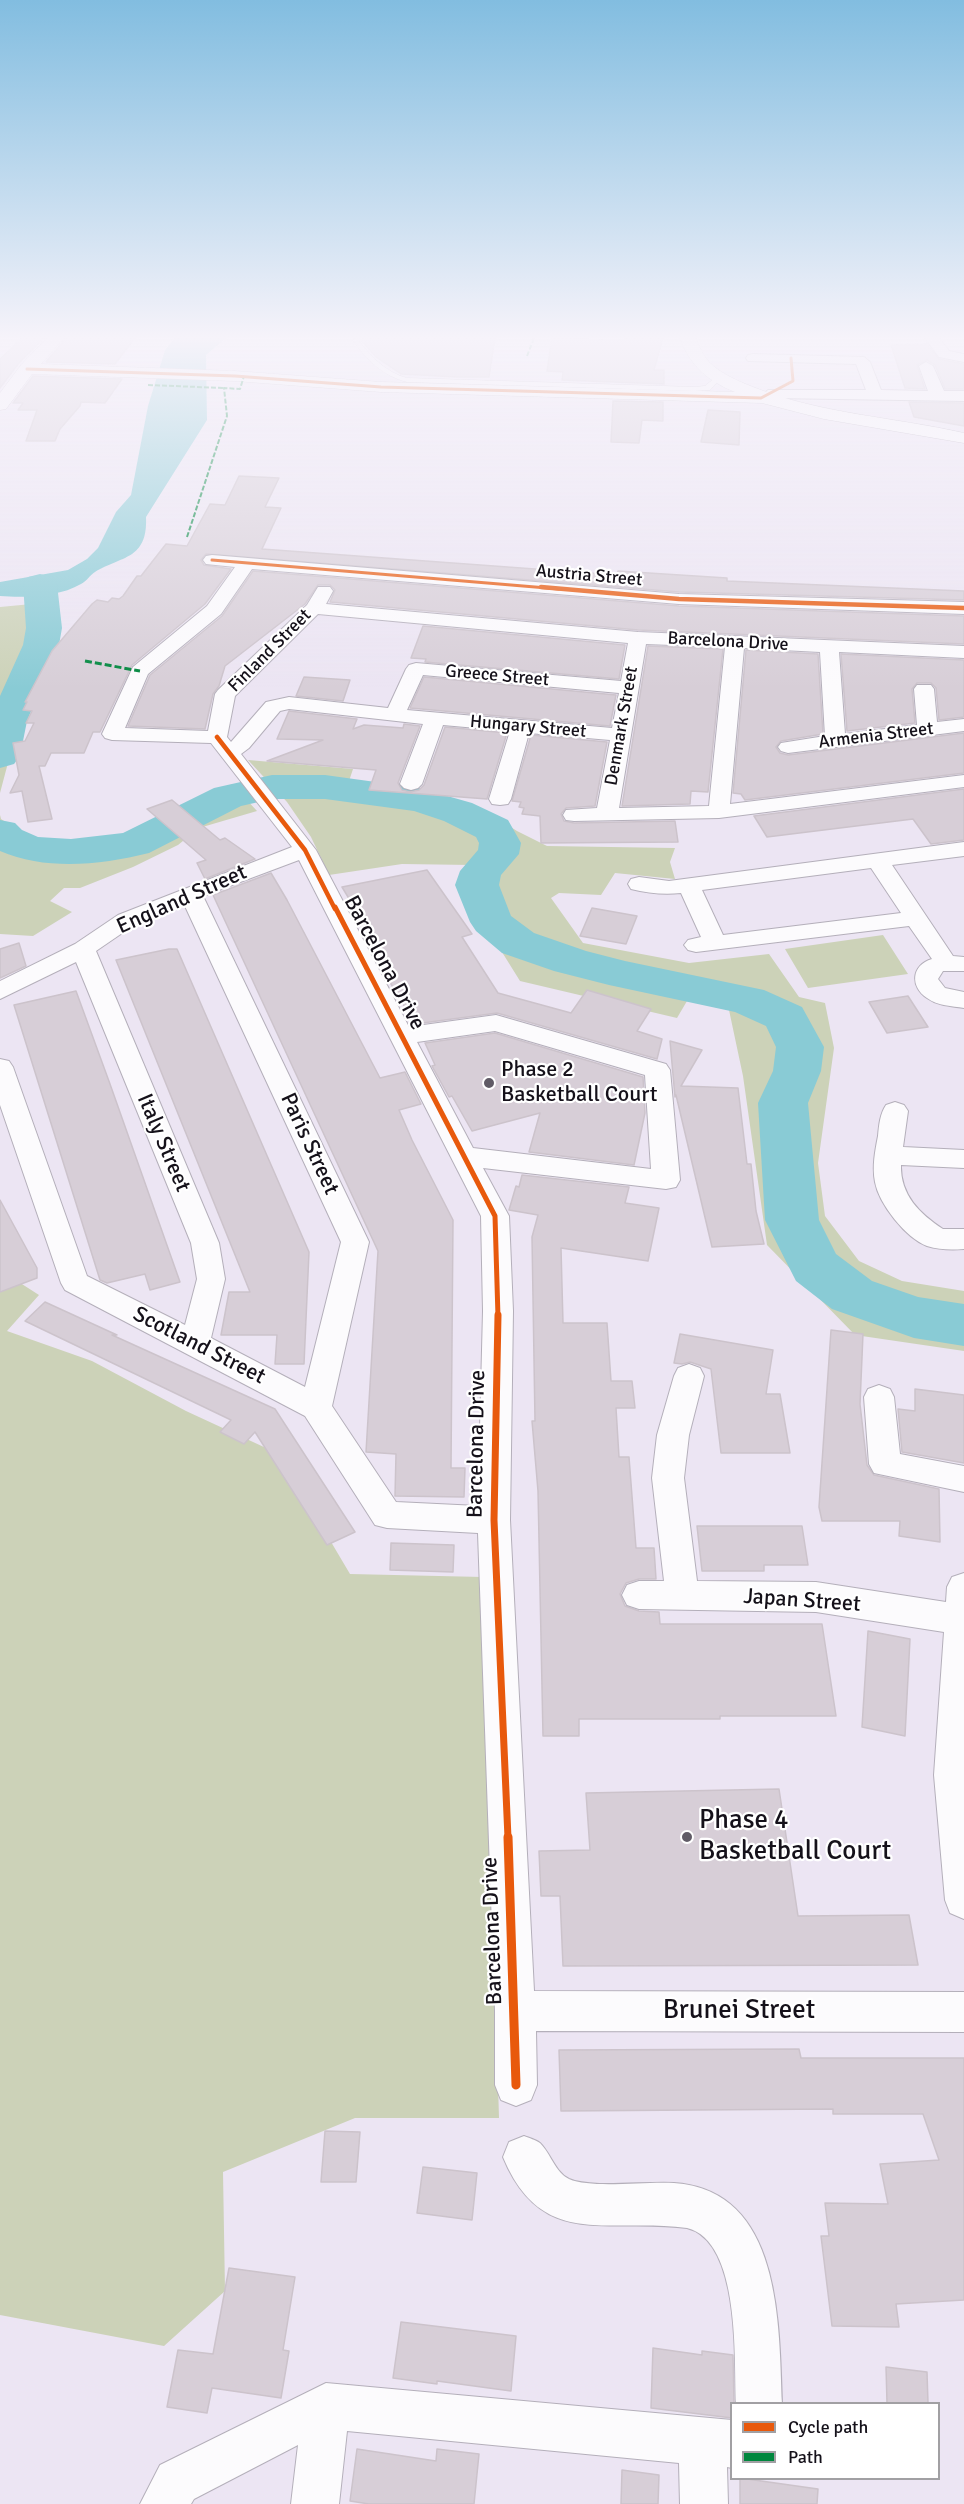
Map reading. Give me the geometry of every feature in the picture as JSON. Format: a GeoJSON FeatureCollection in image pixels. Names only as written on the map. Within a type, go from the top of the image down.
{"type":"FeatureCollection","features":[{"type":"Feature","properties":{"kind":"street","name":"Austria Street"},"geometry":{"type":"LineString","coordinates":[[212,560],[247,563],[342,564],[679,599],[964,608]]}},
{"type":"Feature","properties":{"kind":"street"},"geometry":{"type":"LineString","coordinates":[[247,563],[214,610],[140,670],[112,734],[222,736],[263,719]]}},
{"type":"Feature","properties":{"kind":"street","name":"Finland Street"},"geometry":{"type":"LineString","coordinates":[[222,736],[225,694],[314,608],[342,564]]}},
{"type":"Feature","properties":{"kind":"street"},"geometry":{"type":"LineString","coordinates":[[678,639],[679,599]]}},
{"type":"Feature","properties":{"kind":"street","name":"Barcelona Drive"},"geometry":{"type":"LineString","coordinates":[[314,608],[638,638],[964,652]]}},
{"type":"Feature","properties":{"kind":"street","name":"Denmark Street"},"geometry":{"type":"LineString","coordinates":[[607,815],[638,638]]}},
{"type":"Feature","properties":{"kind":"street"},"geometry":{"type":"LineString","coordinates":[[718,812],[735,642]]}},
{"type":"Feature","properties":{"kind":"street"},"geometry":{"type":"LineString","coordinates":[[829,646],[835,741]]}},
{"type":"Feature","properties":{"kind":"street","name":"Greece Street"},"geometry":{"type":"LineString","coordinates":[[395,715],[416,669],[629,688]]}},
{"type":"Feature","properties":{"kind":"street"},"geometry":{"type":"LineString","coordinates":[[924,689],[928,729]]}},
{"type":"Feature","properties":{"kind":"street","name":"Hungary Street"},"geometry":{"type":"LineString","coordinates":[[222,736],[242,744],[273,706],[289,703],[435,719],[621,735]]}},
{"type":"Feature","properties":{"kind":"street"},"geometry":{"type":"LineString","coordinates":[[411,784],[435,719]]}},
{"type":"Feature","properties":{"kind":"street","name":"Armenia Street"},"geometry":{"type":"LineString","coordinates":[[788,747],[964,725]]}},
{"type":"Feature","properties":{"kind":"street"},"geometry":{"type":"LineString","coordinates":[[500,799],[521,726]]}},
{"type":"Feature","properties":{"kind":"street","name":"Barcelona Drive"},"geometry":{"type":"LineString","coordinates":[[222,736],[246,777],[272,806],[304,850],[495,1216],[498,1311],[494,1521],[515,2011],[516,2085]]}},
{"type":"Feature","properties":{"kind":"street"},"geometry":{"type":"LineString","coordinates":[[574,814],[718,812],[964,781]]}},
{"type":"Feature","properties":{"kind":"street"},"geometry":{"type":"LineString","coordinates":[[639,884],[669,888],[688,886],[964,849]]}},
{"type":"Feature","properties":{"kind":"street","name":"England Street"},"geometry":{"type":"LineString","coordinates":[[0,992],[83,949],[126,920],[304,850]]}},
{"type":"Feature","properties":{"kind":"street"},"geometry":{"type":"LineString","coordinates":[[877,860],[916,918],[955,964],[927,970],[925,977],[927,985],[943,997],[964,1000]]}},
{"type":"Feature","properties":{"kind":"street"},"geometry":{"type":"LineString","coordinates":[[688,886],[705,944],[916,918]]}},
{"type":"Feature","properties":{"kind":"street","name":"Paris Street"},"geometry":{"type":"LineString","coordinates":[[190,893],[355,1242],[316,1407]]}},
{"type":"Feature","properties":{"kind":"street","name":"Italy Street"},"geometry":{"type":"LineString","coordinates":[[83,949],[205,1243],[211,1279],[195,1342]]}},
{"type":"Feature","properties":{"kind":"street"},"geometry":{"type":"LineString","coordinates":[[402,1036],[496,1023],[657,1070],[666,1180],[464,1156]]}},
{"type":"Feature","properties":{"kind":"street","name":"Scotland Street"},"geometry":{"type":"LineString","coordinates":[[0,1067],[75,1283],[195,1342],[316,1407],[387,1515],[494,1521]]}},
{"type":"Feature","properties":{"kind":"street"},"geometry":{"type":"LineString","coordinates":[[895,1111],[888,1155],[891,1196],[903,1211],[936,1238],[964,1239]]}},
{"type":"Feature","properties":{"kind":"street"},"geometry":{"type":"LineString","coordinates":[[888,1155],[964,1159]]}},
{"type":"Feature","properties":{"kind":"street"},"geometry":{"type":"LineString","coordinates":[[682,1594],[668,1478],[673,1435],[689,1376]]}},
{"type":"Feature","properties":{"kind":"street"},"geometry":{"type":"LineString","coordinates":[[879,1397],[885,1464],[964,1479]]}},
{"type":"Feature","properties":{"kind":"street","name":"Japan Street"},"geometry":{"type":"LineString","coordinates":[[639,1595],[816,1598],[963,1609]]}},
{"type":"Feature","properties":{"kind":"street"},"geometry":{"type":"LineString","coordinates":[[963,1609],[958,1777],[964,1900]]}},
{"type":"Feature","properties":{"kind":"street","name":"Brunei Street"},"geometry":{"type":"LineString","coordinates":[[515,2011],[964,2012]]}},
{"type":"Feature","properties":{"kind":"street"},"geometry":{"type":"LineString","coordinates":[[524,2157],[552,2193],[570,2200],[597,2204],[683,2206],[706,2212],[723,2226],[735,2242],[749,2280],[755,2331],[759,2402]]}},
{"type":"Feature","properties":{"kind":"street"},"geometry":{"type":"LineString","coordinates":[[315,2504],[326,2406]]}},
{"type":"Feature","properties":{"kind":"street"},"geometry":{"type":"LineString","coordinates":[[164,2504],[177,2482],[326,2406],[717,2443],[704,2504]]}},
{"type":"Feature","properties":{"kind":"green space"},"geometry":{"type":"Polygon","coordinates":[[[53,602],[52,632],[9,759],[0,793],[0,607],[53,602]]]}},
{"type":"Feature","properties":{"kind":"green space"},"geometry":{"type":"Polygon","coordinates":[[[248,760],[353,769],[349,781],[479,807],[517,831],[547,846],[675,848],[670,862],[675,879],[615,873],[601,895],[559,893],[551,898],[583,943],[689,963],[769,954],[799,997],[825,1003],[834,1048],[818,1163],[825,1216],[859,1261],[902,1281],[964,1291],[964,1351],[855,1335],[767,1245],[743,1076],[729,1010],[687,1001],[677,1018],[520,981],[482,920],[468,886],[472,865],[402,864],[329,875],[311,837],[287,802],[248,760]]]}},
{"type":"Feature","properties":{"kind":"green space"},"geometry":{"type":"Polygon","coordinates":[[[232,784],[257,811],[199,828],[178,845],[133,867],[80,888],[64,888],[50,901],[72,912],[33,936],[0,934],[0,815],[1,819],[31,836],[61,844],[90,845],[119,839],[148,829],[232,784]]]}},
{"type":"Feature","properties":{"kind":"green space"},"geometry":{"type":"Polygon","coordinates":[[[883,935],[908,974],[808,988],[785,949],[883,935]]]}},
{"type":"Feature","properties":{"kind":"green space"},"geometry":{"type":"Polygon","coordinates":[[[0,1270],[39,1295],[7,1331],[92,1361],[186,1411],[279,1454],[350,1574],[483,1577],[499,2118],[355,2118],[223,2172],[225,2291],[164,2346],[0,2315],[0,1270]]]}},
{"type":"Feature","properties":{"kind":"water"},"geometry":{"type":"Polygon","coordinates":[[[139,455],[185,455],[146,517],[143,541],[131,555],[95,572],[81,584],[63,592],[31,597],[0,596],[0,582],[68,570],[87,559],[98,548],[116,512],[131,495],[139,455]]]}},
{"type":"Feature","properties":{"kind":"building"},"geometry":{"type":"Polygon","coordinates":[[[239,476],[279,478],[265,507],[281,508],[262,549],[617,575],[618,571],[727,578],[727,581],[964,591],[964,600],[679,592],[206,554],[201,560],[204,565],[231,569],[205,604],[132,665],[100,732],[93,732],[84,753],[51,753],[45,766],[39,766],[52,819],[28,822],[22,791],[10,793],[19,775],[13,743],[25,741],[34,723],[26,723],[32,711],[23,710],[27,702],[25,702],[52,651],[97,600],[108,602],[112,598],[119,599],[123,596],[137,576],[141,576],[166,544],[187,546],[210,504],[225,505],[239,476]]]}},
{"type":"Feature","properties":{"kind":"building"},"geometry":{"type":"Polygon","coordinates":[[[253,571],[679,606],[964,616],[964,644],[638,630],[330,602],[335,590],[330,585],[318,585],[305,604],[225,666],[219,686],[213,694],[205,729],[128,726],[150,675],[222,616],[253,571]]]}},
{"type":"Feature","properties":{"kind":"building"},"geometry":{"type":"Polygon","coordinates":[[[423,626],[625,645],[619,679],[425,662],[426,659],[411,658],[423,626]]]}},
{"type":"Feature","properties":{"kind":"building"},"geometry":{"type":"Polygon","coordinates":[[[648,646],[723,649],[708,792],[691,791],[690,804],[622,806],[648,646]]]}},
{"type":"Feature","properties":{"kind":"building"},"geometry":{"type":"Polygon","coordinates":[[[746,650],[818,654],[823,734],[781,741],[776,747],[780,753],[788,755],[964,733],[964,773],[745,800],[741,794],[733,793],[746,650]]]}},
{"type":"Feature","properties":{"kind":"building"},"geometry":{"type":"Polygon","coordinates":[[[841,654],[964,660],[964,717],[939,720],[936,688],[931,683],[917,683],[912,689],[915,723],[847,731],[841,654]]]}},
{"type":"Feature","properties":{"kind":"building"},"geometry":{"type":"Polygon","coordinates":[[[304,677],[350,680],[343,701],[296,696],[304,677]]]}},
{"type":"Feature","properties":{"kind":"building"},"geometry":{"type":"Polygon","coordinates":[[[424,677],[616,695],[610,726],[410,708],[424,677]]]}},
{"type":"Feature","properties":{"kind":"building"},"geometry":{"type":"Polygon","coordinates":[[[289,711],[357,719],[353,729],[364,725],[403,728],[404,724],[420,726],[398,783],[402,790],[410,792],[419,790],[424,785],[445,727],[507,733],[487,799],[369,790],[376,770],[267,761],[323,740],[277,739],[289,711]]]}},
{"type":"Feature","properties":{"kind":"building"},"geometry":{"type":"Polygon","coordinates":[[[531,735],[607,742],[595,806],[566,808],[561,814],[564,821],[574,823],[675,821],[678,842],[541,843],[540,816],[522,814],[524,808],[519,807],[521,802],[512,801],[531,735]]]}},
{"type":"Feature","properties":{"kind":"building"},"geometry":{"type":"Polygon","coordinates":[[[964,789],[964,840],[931,844],[913,819],[767,837],[754,816],[964,789]]]}},
{"type":"Feature","properties":{"kind":"building"},"geometry":{"type":"Polygon","coordinates":[[[172,800],[220,840],[225,838],[255,859],[205,879],[197,863],[206,860],[147,809],[172,800]]]}},
{"type":"Feature","properties":{"kind":"building"},"geometry":{"type":"Polygon","coordinates":[[[427,870],[472,934],[462,937],[498,993],[571,1013],[587,990],[651,1009],[637,1031],[662,1039],[657,1059],[497,1013],[415,1024],[385,974],[393,972],[342,887],[427,870]]]}},
{"type":"Feature","properties":{"kind":"building"},"geometry":{"type":"Polygon","coordinates":[[[271,873],[380,1078],[405,1072],[421,1104],[399,1110],[453,1220],[451,1468],[465,1468],[464,1497],[395,1496],[396,1454],[366,1452],[378,1251],[213,895],[271,873]]]}},
{"type":"Feature","properties":{"kind":"building"},"geometry":{"type":"Polygon","coordinates":[[[592,908],[637,916],[626,944],[580,936],[592,908]]]}},
{"type":"Feature","properties":{"kind":"building"},"geometry":{"type":"Polygon","coordinates":[[[19,943],[26,966],[0,978],[0,949],[19,943]]]}},
{"type":"Feature","properties":{"kind":"building"},"geometry":{"type":"Polygon","coordinates":[[[177,949],[309,1252],[304,1364],[275,1364],[277,1335],[221,1335],[229,1292],[250,1292],[116,960],[177,949]]]}},
{"type":"Feature","properties":{"kind":"building"},"geometry":{"type":"Polygon","coordinates":[[[76,991],[180,1282],[150,1290],[145,1274],[107,1283],[100,1280],[14,1005],[76,991]]]}},
{"type":"Feature","properties":{"kind":"building"},"geometry":{"type":"Polygon","coordinates":[[[908,996],[928,1027],[887,1033],[869,1002],[908,996]]]}},
{"type":"Feature","properties":{"kind":"building"},"geometry":{"type":"Polygon","coordinates":[[[495,1033],[643,1077],[645,1113],[634,1165],[529,1152],[540,1113],[472,1131],[432,1066],[435,1065],[425,1043],[495,1033]]]}},
{"type":"Feature","properties":{"kind":"building"},"geometry":{"type":"Polygon","coordinates":[[[670,1041],[702,1050],[681,1086],[738,1088],[747,1164],[751,1164],[756,1211],[764,1244],[712,1247],[676,1095],[675,1097],[670,1041]]]}},
{"type":"Feature","properties":{"kind":"building"},"geometry":{"type":"Polygon","coordinates":[[[522,1175],[629,1187],[625,1203],[659,1208],[648,1261],[561,1248],[563,1323],[607,1323],[611,1381],[632,1381],[635,1408],[616,1408],[619,1457],[629,1457],[636,1548],[654,1548],[656,1579],[639,1579],[626,1583],[620,1594],[625,1606],[639,1611],[659,1612],[660,1624],[822,1624],[836,1716],[579,1719],[579,1736],[543,1736],[538,1491],[532,1421],[535,1421],[532,1237],[538,1215],[509,1210],[522,1175]]]}},
{"type":"Feature","properties":{"kind":"building"},"geometry":{"type":"Polygon","coordinates":[[[0,1200],[37,1268],[37,1278],[0,1292],[0,1200]]]}},
{"type":"Feature","properties":{"kind":"building"},"geometry":{"type":"Polygon","coordinates":[[[45,1302],[275,1409],[355,1532],[327,1545],[255,1432],[244,1444],[220,1432],[231,1420],[25,1321],[45,1302]]]}},
{"type":"Feature","properties":{"kind":"building"},"geometry":{"type":"Polygon","coordinates":[[[831,1330],[863,1334],[860,1404],[867,1465],[874,1475],[939,1489],[940,1542],[899,1536],[900,1521],[822,1521],[819,1507],[831,1330]]]}},
{"type":"Feature","properties":{"kind":"building"},"geometry":{"type":"Polygon","coordinates":[[[680,1334],[773,1350],[766,1394],[780,1394],[790,1453],[721,1453],[711,1369],[690,1362],[674,1363],[680,1334]]]}},
{"type":"Feature","properties":{"kind":"building"},"geometry":{"type":"Polygon","coordinates":[[[915,1389],[964,1395],[964,1463],[902,1452],[898,1409],[915,1411],[915,1389]]]}},
{"type":"Feature","properties":{"kind":"building"},"geometry":{"type":"Polygon","coordinates":[[[697,1526],[802,1526],[808,1565],[764,1565],[764,1571],[702,1571],[697,1526]]]}},
{"type":"Feature","properties":{"kind":"building"},"geometry":{"type":"Polygon","coordinates":[[[391,1543],[454,1545],[453,1572],[390,1570],[391,1543]]]}},
{"type":"Feature","properties":{"kind":"building"},"geometry":{"type":"Polygon","coordinates":[[[868,1631],[910,1639],[905,1736],[862,1727],[868,1631]]]}},
{"type":"Feature","properties":{"kind":"building"},"geometry":{"type":"Polygon","coordinates":[[[779,1789],[798,1916],[909,1915],[918,1965],[563,1966],[560,1896],[541,1896],[539,1851],[590,1850],[586,1793],[779,1789]]]}},
{"type":"Feature","properties":{"kind":"building"},"geometry":{"type":"Polygon","coordinates":[[[799,2049],[801,2058],[964,2058],[964,2300],[896,2304],[899,2327],[832,2326],[821,2236],[829,2236],[825,2203],[888,2204],[880,2164],[939,2160],[923,2114],[833,2114],[833,2109],[561,2111],[559,2050],[799,2049]]]}},
{"type":"Feature","properties":{"kind":"building"},"geometry":{"type":"Polygon","coordinates":[[[325,2131],[360,2132],[356,2182],[321,2182],[325,2131]]]}},
{"type":"Feature","properties":{"kind":"building"},"geometry":{"type":"Polygon","coordinates":[[[423,2167],[477,2173],[472,2220],[417,2213],[423,2167]]]}},
{"type":"Feature","properties":{"kind":"building"},"geometry":{"type":"Polygon","coordinates":[[[229,2268],[295,2277],[283,2350],[289,2351],[281,2398],[212,2388],[207,2413],[167,2407],[178,2350],[213,2354],[229,2268]]]}},
{"type":"Feature","properties":{"kind":"building"},"geometry":{"type":"Polygon","coordinates":[[[401,2322],[516,2336],[511,2391],[437,2381],[437,2384],[393,2378],[401,2322]]]}},
{"type":"Feature","properties":{"kind":"building"},"geometry":{"type":"Polygon","coordinates":[[[653,2348],[702,2355],[702,2351],[733,2355],[734,2402],[730,2402],[730,2418],[651,2408],[653,2348]]]}},
{"type":"Feature","properties":{"kind":"building"},"geometry":{"type":"Polygon","coordinates":[[[886,2367],[927,2372],[928,2402],[887,2402],[886,2367]]]}},
{"type":"Feature","properties":{"kind":"building"},"geometry":{"type":"Polygon","coordinates":[[[357,2449],[436,2461],[437,2449],[479,2454],[474,2504],[369,2504],[350,2501],[357,2449]]]}},
{"type":"Feature","properties":{"kind":"building"},"geometry":{"type":"Polygon","coordinates":[[[622,2470],[659,2475],[658,2504],[621,2504],[622,2470]]]}},
{"type":"Feature","properties":{"kind":"building"},"geometry":{"type":"Polygon","coordinates":[[[740,2480],[818,2489],[817,2504],[740,2504],[740,2480]]]}},
{"type":"Feature","properties":{"kind":"waterway"},"geometry":{"type":"LineString","coordinates":[[0,756],[8,721],[41,645],[44,628],[40,584]]}},
{"type":"Feature","properties":{"kind":"waterway"},"geometry":{"type":"LineString","coordinates":[[0,832],[7,839],[31,849],[71,852],[134,844],[228,797],[272,787],[325,787],[419,800],[458,812],[493,829],[500,843],[498,854],[481,871],[477,885],[492,922],[518,943],[570,961],[625,975],[748,1000],[785,1017],[800,1047],[797,1071],[783,1103],[792,1220],[815,1267],[852,1295],[914,1317],[964,1325]]}},
{"type":"Feature","properties":{"kind":"marked path"},"geometry":{"type":"LineString","coordinates":[[187,537],[214,455]]}},
{"type":"Feature","properties":{"kind":"marked path"},"geometry":{"type":"LineString","coordinates":[[85,661],[140,671]]}},
{"type":"Feature","properties":{"kind":"cycle path"},"geometry":{"type":"LineString","coordinates":[[212,560],[679,599],[964,608]]}},
{"type":"Feature","properties":{"kind":"cycle path"},"geometry":{"type":"LineString","coordinates":[[217,737],[305,850],[495,1216],[498,1311],[494,1520],[515,2011],[516,2085]]}},
{"type":"Feature","properties":{"kind":"place","name":"Phase 2 Basketball Court"},"geometry":{"type":"Point","coordinates":[489,1083]}},
{"type":"Feature","properties":{"kind":"place","name":"Phase 4 Basketball Court"},"geometry":{"type":"Point","coordinates":[687,1837]}}]}
